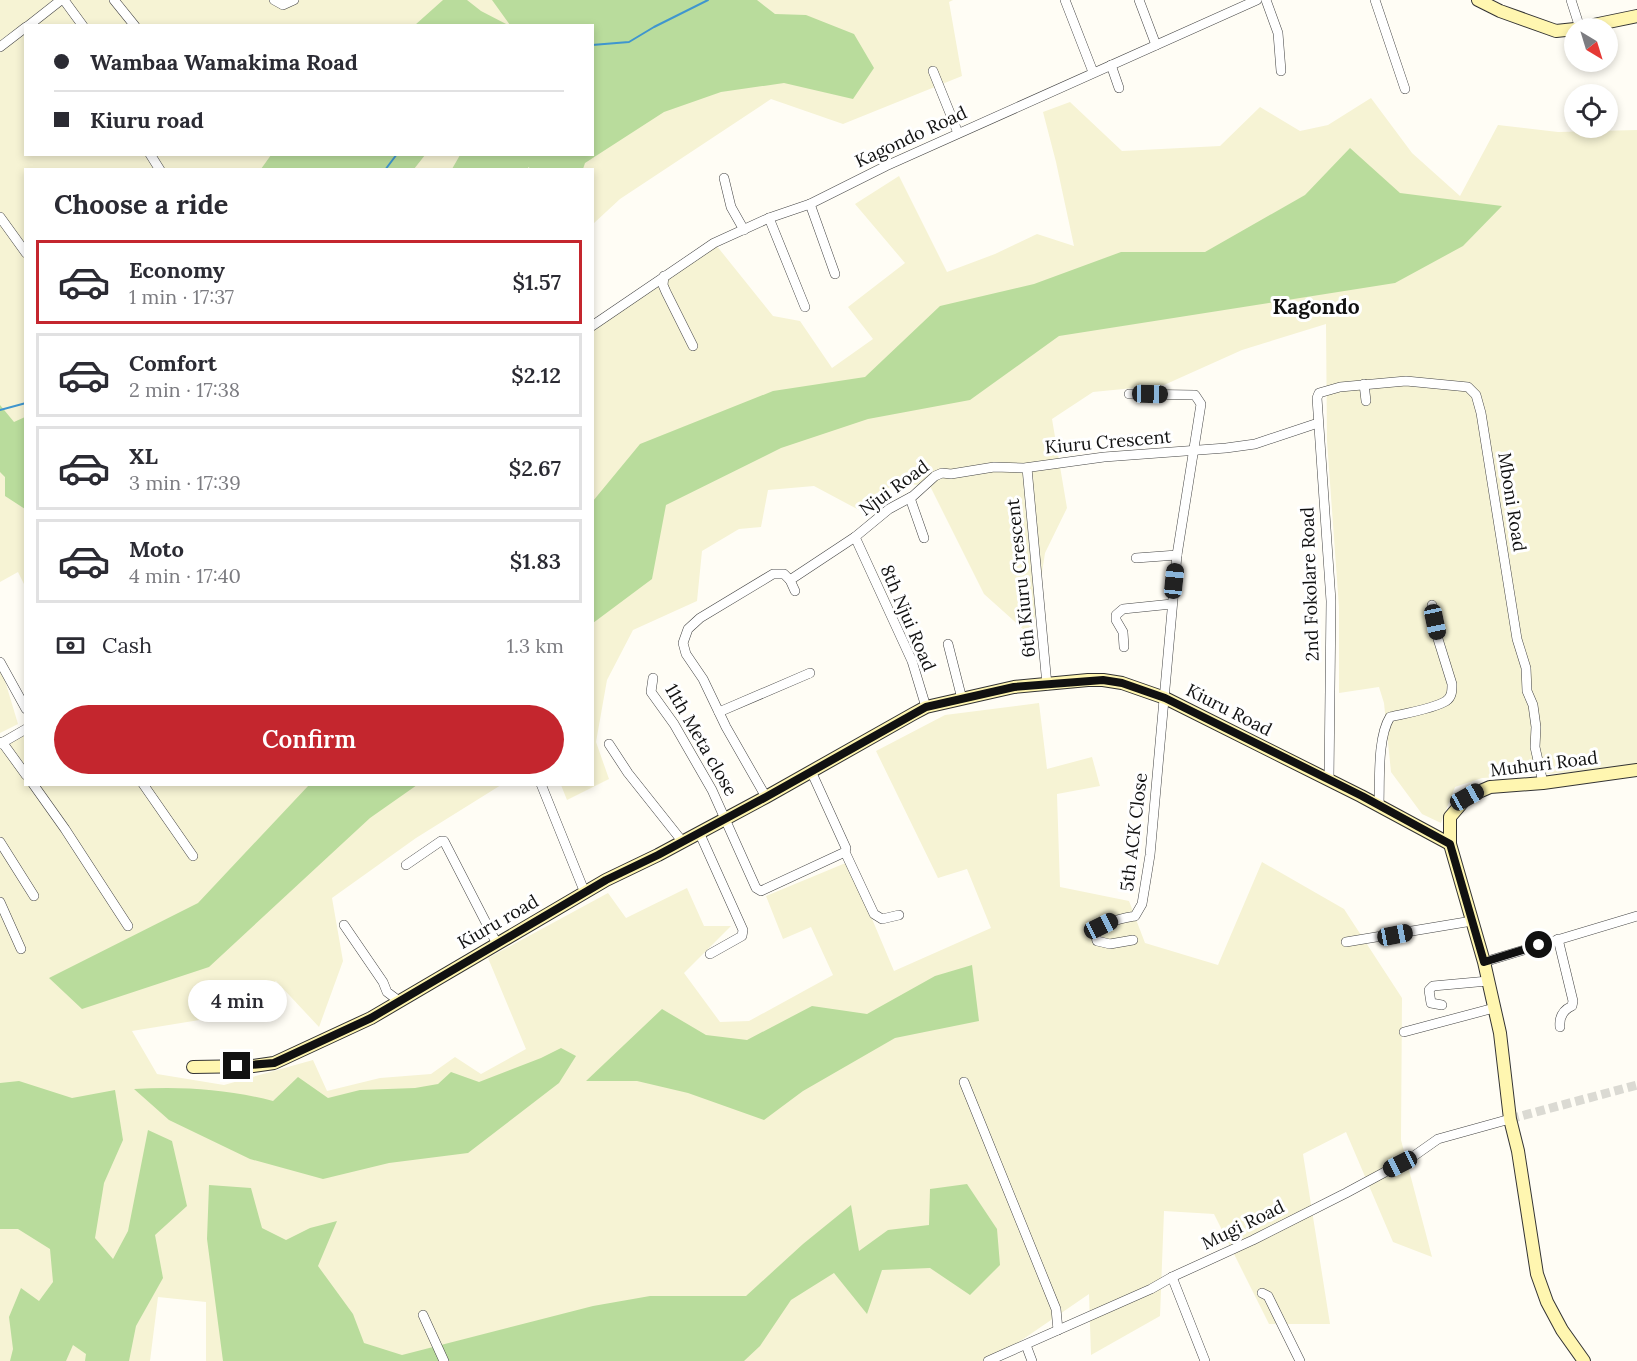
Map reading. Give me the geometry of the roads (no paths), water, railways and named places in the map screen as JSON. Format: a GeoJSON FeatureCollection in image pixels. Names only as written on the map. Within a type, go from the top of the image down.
{"type":"FeatureCollection","features":[{"type":"Feature","properties":{"kind":"street"},"geometry":{"type":"LineString","coordinates":[[30,24],[62,0],[81,24]]}},
{"type":"Feature","properties":{"kind":"street"},"geometry":{"type":"LineString","coordinates":[[114,0],[133,24]]}},
{"type":"Feature","properties":{"kind":"street"},"geometry":{"type":"LineString","coordinates":[[274,0],[283,5],[294,0]]}},
{"type":"Feature","properties":{"kind":"street"},"geometry":{"type":"LineString","coordinates":[[1065,0],[1093,72]]}},
{"type":"Feature","properties":{"kind":"street"},"geometry":{"type":"LineString","coordinates":[[1139,0],[1156,45]]}},
{"type":"Feature","properties":{"kind":"street","name":"Kagondo Road"},"geometry":{"type":"LineString","coordinates":[[594,325],[714,243],[769,218],[810,204],[958,133],[1156,45],[1242,3],[1257,0]]}},
{"type":"Feature","properties":{"kind":"street"},"geometry":{"type":"LineString","coordinates":[[1266,0],[1278,33],[1281,72]]}},
{"type":"Feature","properties":{"kind":"street"},"geometry":{"type":"LineString","coordinates":[[1376,0],[1405,89]]}},
{"type":"Feature","properties":{"kind":"street"},"geometry":{"type":"LineString","coordinates":[[1478,0],[1500,11],[1556,31],[1564,30]]}},
{"type":"Feature","properties":{"kind":"street"},"geometry":{"type":"LineString","coordinates":[[1572,0],[1576,18]]}},
{"type":"Feature","properties":{"kind":"street"},"geometry":{"type":"LineString","coordinates":[[1618,20],[1637,16]]}},
{"type":"Feature","properties":{"kind":"street"},"geometry":{"type":"LineString","coordinates":[[0,47],[24,28]]}},
{"type":"Feature","properties":{"kind":"street"},"geometry":{"type":"LineString","coordinates":[[1110,65],[1119,87]]}},
{"type":"Feature","properties":{"kind":"street"},"geometry":{"type":"LineString","coordinates":[[933,71],[958,133]]}},
{"type":"Feature","properties":{"kind":"street"},"geometry":{"type":"LineString","coordinates":[[724,178],[731,207],[744,230]]}},
{"type":"Feature","properties":{"kind":"street"},"geometry":{"type":"LineString","coordinates":[[810,204],[836,274]]}},
{"type":"Feature","properties":{"kind":"street"},"geometry":{"type":"LineString","coordinates":[[0,217],[24,250]]}},
{"type":"Feature","properties":{"kind":"street"},"geometry":{"type":"LineString","coordinates":[[769,218],[805,307]]}},
{"type":"Feature","properties":{"kind":"street"},"geometry":{"type":"LineString","coordinates":[[664,276],[663,285],[693,346]]}},
{"type":"Feature","properties":{"kind":"street","name":"Mboni Road"},"geometry":{"type":"LineString","coordinates":[[1324,390],[1406,381],[1468,387],[1476,395],[1481,413],[1517,639],[1526,668],[1527,691],[1533,705],[1536,727],[1535,747],[1543,783]]}},
{"type":"Feature","properties":{"kind":"street"},"geometry":{"type":"LineString","coordinates":[[1364,384],[1366,401]]}},
{"type":"Feature","properties":{"kind":"street","name":"2nd Fokolare Road"},"geometry":{"type":"LineString","coordinates":[[1324,390],[1317,398],[1331,601],[1329,780]]}},
{"type":"Feature","properties":{"kind":"street"},"geometry":{"type":"LineString","coordinates":[[1129,394],[1195,395],[1201,404],[1177,555],[1165,698]]}},
{"type":"Feature","properties":{"kind":"street","name":"Kiuru Crescent"},"geometry":{"type":"LineString","coordinates":[[1027,468],[1104,457],[1193,452],[1255,444],[1318,423]]}},
{"type":"Feature","properties":{"kind":"street","name":"Njui Road"},"geometry":{"type":"LineString","coordinates":[[790,580],[856,540],[889,509],[910,498],[935,476],[942,473],[951,474],[994,467],[1027,468]]}},
{"type":"Feature","properties":{"kind":"street","name":"6th Kiuru Crescent"},"geometry":{"type":"LineString","coordinates":[[1027,468],[1047,685]]}},
{"type":"Feature","properties":{"kind":"street"},"geometry":{"type":"LineString","coordinates":[[910,498],[924,538]]}},
{"type":"Feature","properties":{"kind":"street","name":"8th Njui Road"},"geometry":{"type":"LineString","coordinates":[[856,540],[912,661],[926,707]]}},
{"type":"Feature","properties":{"kind":"street"},"geometry":{"type":"LineString","coordinates":[[1136,558],[1177,555]]}},
{"type":"Feature","properties":{"kind":"street"},"geometry":{"type":"LineString","coordinates":[[766,797],[703,679],[686,654],[683,643],[684,636],[691,625],[700,618],[773,574],[784,574],[795,591]]}},
{"type":"Feature","properties":{"kind":"street"},"geometry":{"type":"LineString","coordinates":[[1124,647],[1123,632],[1116,620],[1119,612],[1124,609],[1172,604]]}},
{"type":"Feature","properties":{"kind":"street"},"geometry":{"type":"LineString","coordinates":[[1379,805],[1382,741],[1385,725],[1390,717],[1440,705],[1448,700],[1452,692],[1432,605]]}},
{"type":"Feature","properties":{"kind":"street"},"geometry":{"type":"LineString","coordinates":[[948,644],[962,699]]}},
{"type":"Feature","properties":{"kind":"street"},"geometry":{"type":"LineString","coordinates":[[0,662],[24,705]]}},
{"type":"Feature","properties":{"kind":"street"},"geometry":{"type":"LineString","coordinates":[[719,712],[810,673]]}},
{"type":"Feature","properties":{"kind":"street","name":"11th Meta close"},"geometry":{"type":"LineString","coordinates":[[653,678],[651,692],[674,724],[712,790],[756,888],[761,891],[842,855],[844,852]]}},
{"type":"Feature","properties":{"kind":"street","name":"Kiuru Road"},"geometry":{"type":"LineString","coordinates":[[811,771],[926,707],[1014,687],[1103,680],[1122,683],[1165,698],[1379,805],[1450,844]]}},
{"type":"Feature","properties":{"kind":"street","name":"5th ACK Close"},"geometry":{"type":"LineString","coordinates":[[1133,940],[1110,945],[1097,940],[1095,933],[1101,926],[1134,916],[1142,904],[1150,855],[1165,698]]}},
{"type":"Feature","properties":{"kind":"street"},"geometry":{"type":"LineString","coordinates":[[24,730],[1,743],[24,772]]}},
{"type":"Feature","properties":{"kind":"street"},"geometry":{"type":"LineString","coordinates":[[609,744],[628,773],[682,841]]}},
{"type":"Feature","properties":{"kind":"street","name":"Muhuri Road"},"geometry":{"type":"LineString","coordinates":[[1584,1361],[1562,1330],[1547,1302],[1537,1274],[1518,1151],[1510,1119],[1500,1033],[1484,962],[1450,844],[1450,817],[1467,797],[1490,787],[1543,783],[1637,770]]}},
{"type":"Feature","properties":{"kind":"street"},"geometry":{"type":"LineString","coordinates":[[811,771],[846,848],[844,852],[874,914],[882,919],[899,915]]}},
{"type":"Feature","properties":{"kind":"street","name":"Kiuru road"},"geometry":{"type":"LineString","coordinates":[[193,1067],[253,1066],[274,1063],[371,1018],[585,893],[811,771]]}},
{"type":"Feature","properties":{"kind":"street"},"geometry":{"type":"LineString","coordinates":[[34,786],[128,926]]}},
{"type":"Feature","properties":{"kind":"street"},"geometry":{"type":"LineString","coordinates":[[144,786],[193,856]]}},
{"type":"Feature","properties":{"kind":"street"},"geometry":{"type":"LineString","coordinates":[[542,786],[585,893]]}},
{"type":"Feature","properties":{"kind":"street"},"geometry":{"type":"LineString","coordinates":[[699,831],[743,930],[742,936],[710,954]]}},
{"type":"Feature","properties":{"kind":"street"},"geometry":{"type":"LineString","coordinates":[[406,865],[444,841],[497,944]]}},
{"type":"Feature","properties":{"kind":"street"},"geometry":{"type":"LineString","coordinates":[[0,842],[34,896]]}},
{"type":"Feature","properties":{"kind":"street"},"geometry":{"type":"LineString","coordinates":[[0,902],[21,949]]}},
{"type":"Feature","properties":{"kind":"street"},"geometry":{"type":"LineString","coordinates":[[1484,962],[1637,916]]}},
{"type":"Feature","properties":{"kind":"street"},"geometry":{"type":"LineString","coordinates":[[1346,942],[1472,921]]}},
{"type":"Feature","properties":{"kind":"street"},"geometry":{"type":"LineString","coordinates":[[344,925],[383,982],[387,992],[399,1001]]}},
{"type":"Feature","properties":{"kind":"street"},"geometry":{"type":"LineString","coordinates":[[1558,939],[1573,1001],[1572,1006],[1565,1009],[1560,1027]]}},
{"type":"Feature","properties":{"kind":"street"},"geometry":{"type":"LineString","coordinates":[[1442,1005],[1431,1003],[1429,990],[1433,986],[1488,981]]}},
{"type":"Feature","properties":{"kind":"street"},"geometry":{"type":"LineString","coordinates":[[1404,1032],[1494,1008]]}},
{"type":"Feature","properties":{"kind":"street"},"geometry":{"type":"LineString","coordinates":[[964,1082],[1056,1309],[1058,1330]]}},
{"type":"Feature","properties":{"kind":"street","name":"Mugi Road"},"geometry":{"type":"LineString","coordinates":[[988,1361],[1151,1289],[1253,1240],[1411,1158],[1438,1139],[1510,1119]]}},
{"type":"Feature","properties":{"kind":"street"},"geometry":{"type":"LineString","coordinates":[[1172,1277],[1205,1361]]}},
{"type":"Feature","properties":{"kind":"street"},"geometry":{"type":"LineString","coordinates":[[1262,1293],[1268,1296],[1300,1361]]}},
{"type":"Feature","properties":{"kind":"street"},"geometry":{"type":"LineString","coordinates":[[423,1315],[444,1361]]}},
{"type":"Feature","properties":{"kind":"street"},"geometry":{"type":"LineString","coordinates":[[1026,1345],[1032,1361]]}},
{"type":"Feature","properties":{"kind":"waterway"},"geometry":{"type":"LineString","coordinates":[[594,45],[629,42],[708,0]]}},
{"type":"Feature","properties":{"kind":"waterway"},"geometry":{"type":"LineString","coordinates":[[386,168],[396,156]]}},
{"type":"Feature","properties":{"kind":"waterway"},"geometry":{"type":"LineString","coordinates":[[0,410],[24,404]]}},
{"type":"Feature","properties":{"kind":"tunnel"},"geometry":{"type":"LineString","coordinates":[[1510,1119],[1637,1085]]}},
{"type":"Feature","properties":{"kind":"district","name":"Kagondo"},"geometry":{"type":"Point","coordinates":[1316,307]}}]}
